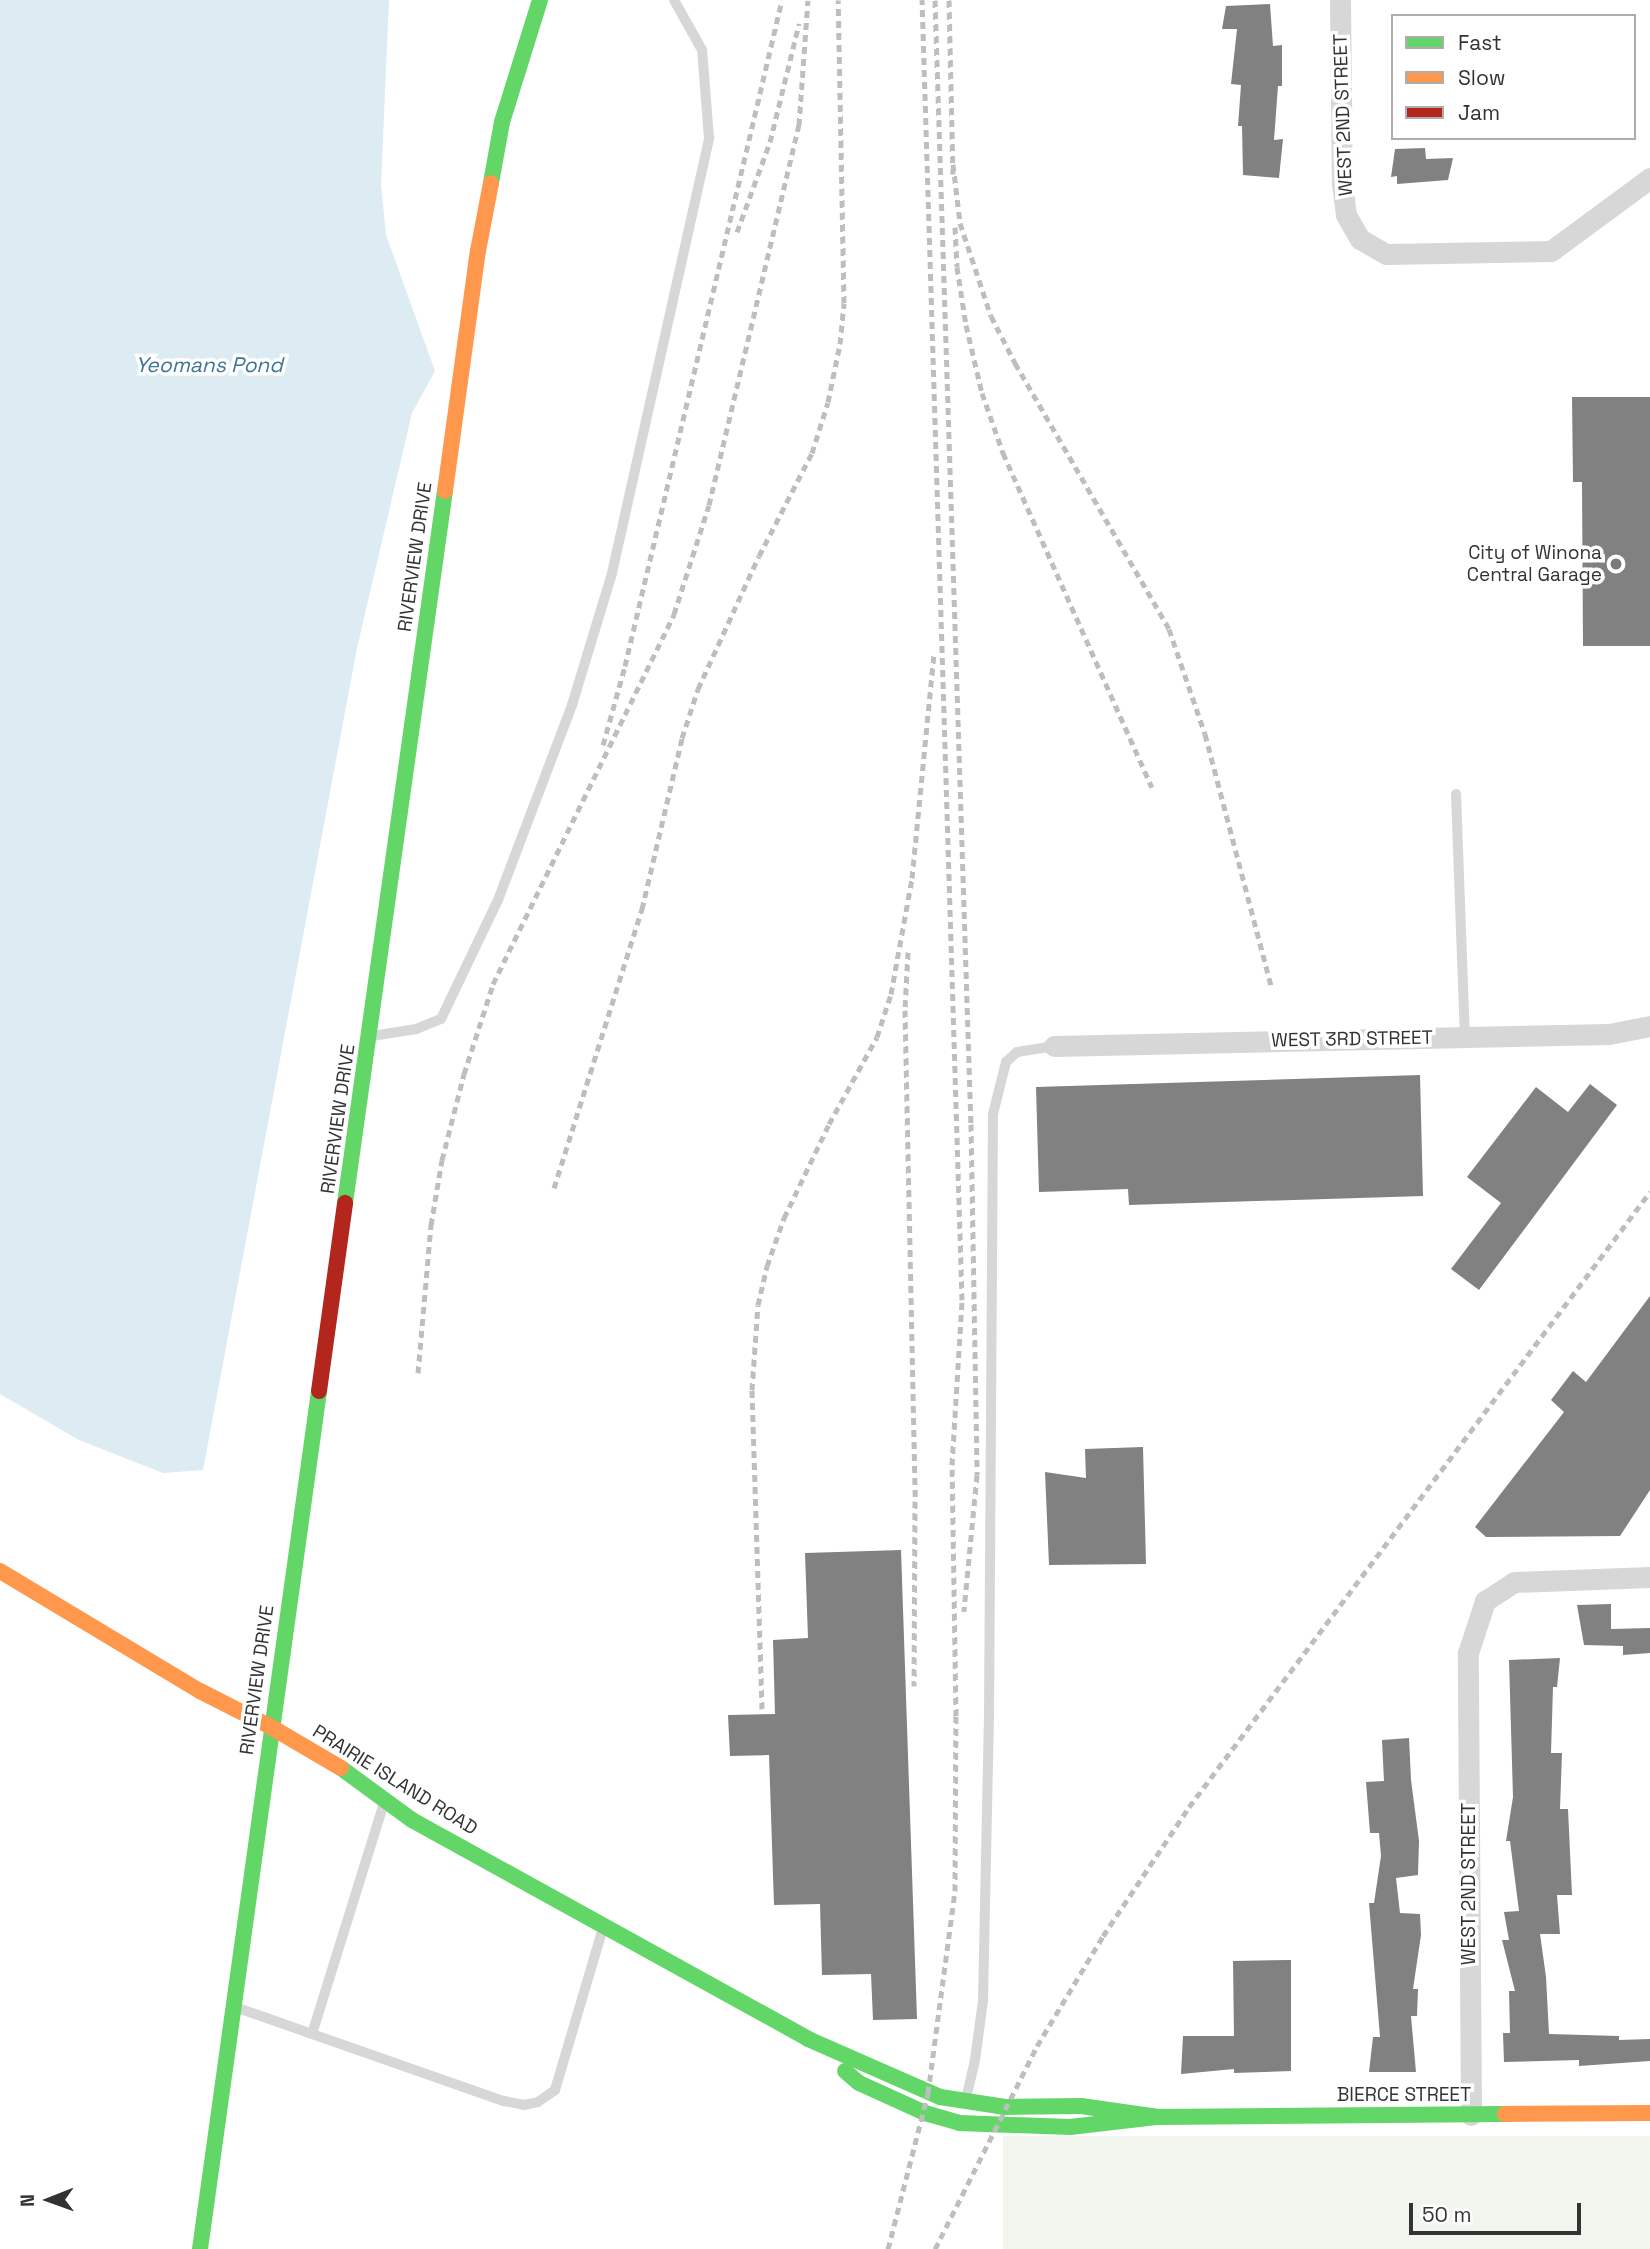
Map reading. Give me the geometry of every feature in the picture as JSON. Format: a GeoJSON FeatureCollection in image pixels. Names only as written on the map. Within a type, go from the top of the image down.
{"type":"FeatureCollection","features":[{"type":"Feature","properties":{"kind":"street","name":"RIVERVIEW DRIVE"},"geometry":{"type":"LineString","coordinates":[[200,2249],[271,1727],[371,1037],[478,251],[502,122],[540,0]]}},
{"type":"Feature","properties":{"kind":"street","name":"WEST 2ND STREET"},"geometry":{"type":"LineString","coordinates":[[1340,0],[1342,183],[1346,215],[1360,239],[1386,254],[1551,251],[1650,178]]}},
{"type":"Feature","properties":{"kind":"street","name":"WEST 3RD STREET"},"geometry":{"type":"LineString","coordinates":[[1054,1046],[1609,1034],[1650,1026]]}},
{"type":"Feature","properties":{"kind":"street","name":"PRAIRIE ISLAND ROAD"},"geometry":{"type":"LineString","coordinates":[[0,1571],[200,1691],[271,1727],[342,1769],[412,1820],[808,2039],[839,2050],[928,2093],[965,2102]]}},
{"type":"Feature","properties":{"kind":"street","name":"WEST 2ND STREET"},"geometry":{"type":"LineString","coordinates":[[1471,2115],[1468,1653],[1485,1601],[1514,1582],[1650,1577]]}},
{"type":"Feature","properties":{"kind":"street","name":"PRAIRIE ISLAND ROAD"},"geometry":{"type":"LineString","coordinates":[[808,2039],[859,2083],[914,2109],[959,2123]]}},
{"type":"Feature","properties":{"kind":"street","name":"BIERCE STREET"},"geometry":{"type":"LineString","coordinates":[[965,2102],[1005,2106],[1080,2106],[1158,2117]]}},
{"type":"Feature","properties":{"kind":"street","name":"BIERCE STREET"},"geometry":{"type":"LineString","coordinates":[[959,2123],[1070,2127],[1158,2117],[1650,2113]]}},
{"type":"Feature","properties":{"kind":"lane"},"geometry":{"type":"LineString","coordinates":[[371,1037],[416,1030],[441,1019],[503,887],[572,705],[612,573],[709,138],[702,50],[674,0]]}},
{"type":"Feature","properties":{"kind":"lane"},"geometry":{"type":"LineString","coordinates":[[1456,794],[1465,1037]]}},
{"type":"Feature","properties":{"kind":"lane"},"geometry":{"type":"LineString","coordinates":[[959,2123],[975,2060],[983,2001],[989,1716],[993,1114],[1006,1062],[1017,1052],[1054,1046]]}},
{"type":"Feature","properties":{"kind":"lane"},"geometry":{"type":"LineString","coordinates":[[312,2034],[385,1800]]}},
{"type":"Feature","properties":{"kind":"lane"},"geometry":{"type":"LineString","coordinates":[[234,2006],[504,2101],[524,2105],[538,2102],[555,2090],[603,1926]]}},
{"type":"Feature","properties":{"kind":"shaded area"},"geometry":{"type":"Polygon","coordinates":[[[1003,2136],[1650,2136],[1650,2249],[1003,2249],[1003,2136]]]}},
{"type":"Feature","properties":{"kind":"water","name":"Yeomans Pond"},"geometry":{"type":"Polygon","coordinates":[[[0,0],[389,0],[381,185],[386,235],[435,371],[412,413],[357,648],[203,1470],[163,1473],[79,1440],[0,1394],[0,0]]]}},
{"type":"Feature","properties":{"kind":"building"},"geometry":{"type":"Polygon","coordinates":[[[1270,4],[1273,46],[1282,45],[1282,86],[1278,86],[1274,140],[1283,139],[1279,178],[1243,175],[1242,126],[1238,126],[1241,85],[1231,84],[1237,29],[1222,29],[1226,6],[1270,4]]]}},
{"type":"Feature","properties":{"kind":"building"},"geometry":{"type":"Polygon","coordinates":[[[1425,148],[1426,159],[1453,158],[1448,180],[1397,184],[1397,176],[1391,177],[1395,149],[1425,148]]]}},
{"type":"Feature","properties":{"kind":"building","name":"City of Winona Central Garage"},"geometry":{"type":"Polygon","coordinates":[[[1572,397],[1650,397],[1650,646],[1583,646],[1582,482],[1573,482],[1572,397]]]}},
{"type":"Feature","properties":{"kind":"building"},"geometry":{"type":"Polygon","coordinates":[[[1420,1075],[1423,1196],[1129,1205],[1128,1189],[1039,1192],[1036,1087],[1420,1075]]]}},
{"type":"Feature","properties":{"kind":"building"},"geometry":{"type":"Polygon","coordinates":[[[1590,1084],[1617,1105],[1479,1290],[1451,1269],[1501,1203],[1467,1177],[1536,1087],[1568,1112],[1590,1084]]]}},
{"type":"Feature","properties":{"kind":"building"},"geometry":{"type":"Polygon","coordinates":[[[1650,1296],[1650,1490],[1620,1536],[1486,1537],[1475,1527],[1564,1412],[1551,1400],[1573,1371],[1586,1382],[1650,1296]]]}},
{"type":"Feature","properties":{"kind":"building"},"geometry":{"type":"Polygon","coordinates":[[[1143,1447],[1146,1564],[1049,1565],[1045,1472],[1086,1478],[1085,1449],[1143,1447]]]}},
{"type":"Feature","properties":{"kind":"building"},"geometry":{"type":"Polygon","coordinates":[[[901,1550],[917,2019],[873,2020],[871,1974],[822,1975],[820,1904],[774,1905],[769,1755],[730,1756],[728,1715],[775,1714],[773,1640],[808,1638],[805,1553],[901,1550]]]}},
{"type":"Feature","properties":{"kind":"building"},"geometry":{"type":"Polygon","coordinates":[[[1611,1604],[1611,1629],[1650,1628],[1650,1653],[1623,1655],[1623,1646],[1584,1645],[1577,1605],[1611,1604]]]}},
{"type":"Feature","properties":{"kind":"building"},"geometry":{"type":"Polygon","coordinates":[[[1560,1658],[1557,1687],[1553,1687],[1551,1753],[1562,1753],[1560,1809],[1568,1809],[1572,1895],[1557,1895],[1560,1934],[1540,1934],[1546,1977],[1549,2034],[1619,2036],[1619,2040],[1650,2039],[1650,2061],[1579,2066],[1579,2060],[1504,2062],[1503,2033],[1510,2033],[1509,1991],[1515,1991],[1502,1940],[1509,1940],[1504,1912],[1519,1911],[1510,1841],[1506,1841],[1513,1797],[1509,1660],[1560,1658]]]}},
{"type":"Feature","properties":{"kind":"building"},"geometry":{"type":"Polygon","coordinates":[[[1409,1738],[1419,1841],[1418,1875],[1396,1878],[1400,1913],[1420,1914],[1421,1935],[1413,1989],[1418,1989],[1417,2016],[1411,2016],[1416,2072],[1369,2072],[1373,2037],[1380,2037],[1369,1903],[1374,1903],[1381,1856],[1379,1833],[1370,1833],[1366,1782],[1384,1781],[1382,1740],[1409,1738]]]}},
{"type":"Feature","properties":{"kind":"building"},"geometry":{"type":"Polygon","coordinates":[[[1291,1960],[1291,2071],[1234,2073],[1234,2069],[1181,2074],[1183,2036],[1234,2036],[1233,1961],[1291,1960]]]}},
{"type":"Feature","properties":{"kind":"railway"},"geometry":{"type":"LineString","coordinates":[[603,745],[625,666],[782,0]]}},
{"type":"Feature","properties":{"kind":"railway"},"geometry":{"type":"LineString","coordinates":[[418,1373],[431,1225],[442,1160],[464,1074],[493,984],[674,614],[709,505],[799,125],[808,0]]}},
{"type":"Feature","properties":{"kind":"railway"},"geometry":{"type":"LineString","coordinates":[[554,1188],[642,909],[682,738],[698,689],[759,556],[812,453],[828,402],[840,344],[844,303],[838,0]]}},
{"type":"Feature","properties":{"kind":"railway"},"geometry":{"type":"LineString","coordinates":[[888,2249],[928,2093],[955,1891],[956,1716],[952,1465],[962,1300],[922,0]]}},
{"type":"Feature","properties":{"kind":"railway"},"geometry":{"type":"LineString","coordinates":[[935,0],[971,1124],[977,1475],[964,1611]]}},
{"type":"Feature","properties":{"kind":"railway"},"geometry":{"type":"LineString","coordinates":[[949,0],[953,174]]}},
{"type":"Feature","properties":{"kind":"railway"},"geometry":{"type":"LineString","coordinates":[[737,232],[770,142],[799,24]]}},
{"type":"Feature","properties":{"kind":"railway"},"geometry":{"type":"LineString","coordinates":[[953,164],[960,223],[991,316],[1015,363],[1169,629],[1205,734],[1271,985]]}},
{"type":"Feature","properties":{"kind":"railway"},"geometry":{"type":"LineString","coordinates":[[955,227],[957,267],[966,325],[982,393],[1003,453],[1152,787]]}},
{"type":"Feature","properties":{"kind":"railway"},"geometry":{"type":"LineString","coordinates":[[762,1709],[752,1390],[758,1305],[767,1266],[784,1218],[829,1124],[877,1037],[891,994],[912,878],[934,653]]}},
{"type":"Feature","properties":{"kind":"railway"},"geometry":{"type":"LineString","coordinates":[[908,952],[905,1010],[915,1501],[914,1686]]}},
{"type":"Feature","properties":{"kind":"railway"},"geometry":{"type":"LineString","coordinates":[[935,2249],[1037,2046],[1103,1936],[1189,1807],[1650,1192]]}},
{"type":"Feature","properties":{"kind":"traffic: fast"},"geometry":{"type":"LineString","coordinates":[[491,183],[502,122],[540,0]]}},
{"type":"Feature","properties":{"kind":"traffic: fast"},"geometry":{"type":"LineString","coordinates":[[345,1203],[445,491]]}},
{"type":"Feature","properties":{"kind":"traffic: fast"},"geometry":{"type":"LineString","coordinates":[[200,2249],[319,1391]]}},
{"type":"Feature","properties":{"kind":"traffic: fast"},"geometry":{"type":"LineString","coordinates":[[341,1768],[412,1820],[808,2039],[940,2097],[1005,2107],[1081,2106],[1158,2117]]}},
{"type":"Feature","properties":{"kind":"traffic: fast"},"geometry":{"type":"LineString","coordinates":[[845,2071],[859,2083],[925,2113],[959,2123],[1070,2127],[1158,2117],[1505,2114]]}},
{"type":"Feature","properties":{"kind":"traffic: slow"},"geometry":{"type":"LineString","coordinates":[[445,491],[478,251],[491,183]]}},
{"type":"Feature","properties":{"kind":"traffic: slow"},"geometry":{"type":"LineString","coordinates":[[0,1571],[200,1691],[271,1727],[341,1768]]}},
{"type":"Feature","properties":{"kind":"traffic: slow"},"geometry":{"type":"LineString","coordinates":[[1505,2114],[1650,2113]]}},
{"type":"Feature","properties":{"kind":"traffic: jam"},"geometry":{"type":"LineString","coordinates":[[319,1391],[345,1203]]}},
{"type":"Feature","properties":{"kind":"place","name":"City of Winona Central Garage"},"geometry":{"type":"Point","coordinates":[1616,564]}}]}
